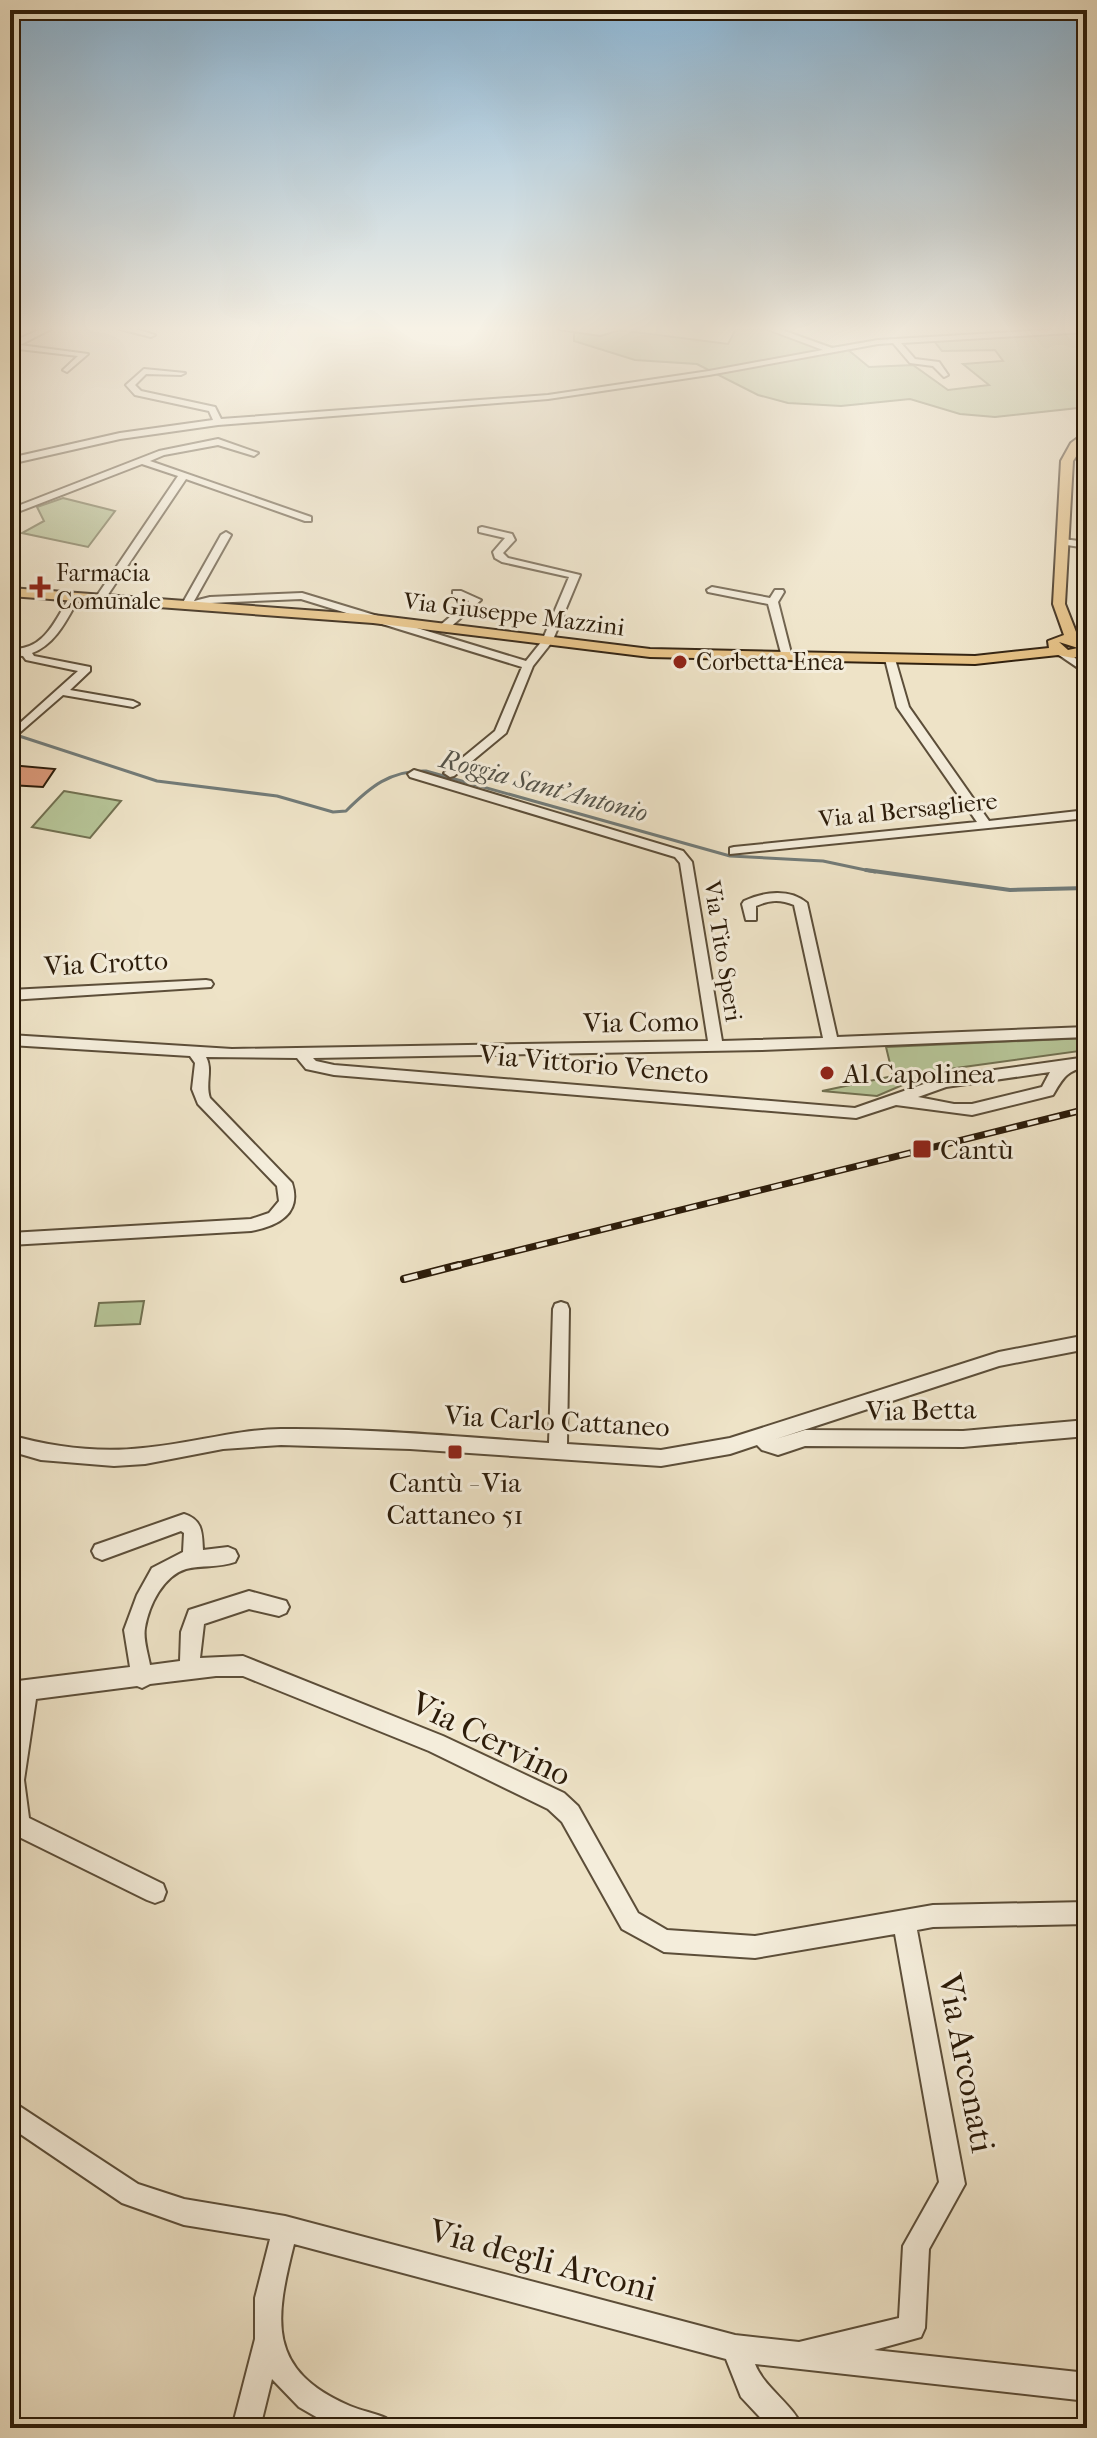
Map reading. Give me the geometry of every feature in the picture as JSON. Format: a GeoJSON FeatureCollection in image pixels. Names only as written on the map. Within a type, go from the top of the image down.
{"type":"FeatureCollection","features":[{"type":"Feature","properties":{"kind":"main road"},"geometry":{"type":"LineString","coordinates":[[1077,443],[1067,461],[1059,604],[1063,620],[1082,649]]}},
{"type":"Feature","properties":{"kind":"main road","name":"Via Giuseppe Mazzini"},"geometry":{"type":"LineString","coordinates":[[10,592],[373,619],[447,633],[650,653],[890,659],[1013,657],[1058,647],[1082,649]]}},
{"type":"Feature","properties":{"kind":"main road"},"geometry":{"type":"LineString","coordinates":[[1058,647],[1063,620]]}},
{"type":"Feature","properties":{"kind":"street"},"geometry":{"type":"LineString","coordinates":[[10,461],[90,443]]}},
{"type":"Feature","properties":{"kind":"street"},"geometry":{"type":"LineString","coordinates":[[10,512],[162,453],[214,443]]}},
{"type":"Feature","properties":{"kind":"street"},"geometry":{"type":"LineString","coordinates":[[221,443],[254,453]]}},
{"type":"Feature","properties":{"kind":"street"},"geometry":{"type":"LineString","coordinates":[[143,461],[308,519]]}},
{"type":"Feature","properties":{"kind":"street"},"geometry":{"type":"LineString","coordinates":[[99,600],[183,476]]}},
{"type":"Feature","properties":{"kind":"street"},"geometry":{"type":"LineString","coordinates":[[450,773],[500,733],[528,665],[547,642],[575,575],[505,560],[498,556],[498,552],[510,540],[509,536],[482,530]]}},
{"type":"Feature","properties":{"kind":"street"},"geometry":{"type":"LineString","coordinates":[[186,606],[226,535]]}},
{"type":"Feature","properties":{"kind":"street"},"geometry":{"type":"LineString","coordinates":[[1063,542],[1087,545]]}},
{"type":"Feature","properties":{"kind":"street"},"geometry":{"type":"LineString","coordinates":[[712,590],[776,597],[787,657]]}},
{"type":"Feature","properties":{"kind":"street"},"geometry":{"type":"LineString","coordinates":[[457,593],[476,600],[447,633],[528,665]]}},
{"type":"Feature","properties":{"kind":"street"},"geometry":{"type":"LineString","coordinates":[[10,652],[27,653],[52,635],[74,598]]}},
{"type":"Feature","properties":{"kind":"street"},"geometry":{"type":"LineString","coordinates":[[1058,647],[1087,671]]}},
{"type":"Feature","properties":{"kind":"street"},"geometry":{"type":"LineString","coordinates":[[13,735],[86,669],[30,658],[27,653]]}},
{"type":"Feature","properties":{"kind":"street"},"geometry":{"type":"LineString","coordinates":[[890,659],[903,707],[985,824]]}},
{"type":"Feature","properties":{"kind":"street"},"geometry":{"type":"LineString","coordinates":[[63,692],[133,704]]}},
{"type":"Feature","properties":{"kind":"street","name":"Via Tito Speri"},"geometry":{"type":"LineString","coordinates":[[414,774],[679,854],[686,862],[716,1046]]}},
{"type":"Feature","properties":{"kind":"street","name":"Via al Bersagliere"},"geometry":{"type":"LineString","coordinates":[[734,851],[1087,814]]}},
{"type":"Feature","properties":{"kind":"street"},"geometry":{"type":"LineString","coordinates":[[751,917],[749,904],[766,896],[782,895],[800,903],[831,1043]]}},
{"type":"Feature","properties":{"kind":"street","name":"Via Crotto"},"geometry":{"type":"LineString","coordinates":[[10,995],[206,984]]}},
{"type":"Feature","properties":{"kind":"street","name":"Via Como"},"geometry":{"type":"LineString","coordinates":[[10,1040],[232,1054],[716,1046],[1087,1032]]}},
{"type":"Feature","properties":{"kind":"street"},"geometry":{"type":"LineString","coordinates":[[10,1239],[251,1225],[279,1215],[288,1201],[284,1183],[203,1100],[200,1081],[202,1062],[195,1053]]}},
{"type":"Feature","properties":{"kind":"street","name":"Via Vittorio Veneto"},"geometry":{"type":"LineString","coordinates":[[301,1053],[311,1065],[334,1070],[856,1113],[944,1082],[1087,1062]]}},
{"type":"Feature","properties":{"kind":"street"},"geometry":{"type":"LineString","coordinates":[[200,1081],[217,1063],[232,1054]]}},
{"type":"Feature","properties":{"kind":"street","name":"Via Vittorio Veneto"},"geometry":{"type":"LineString","coordinates":[[888,1102],[925,1101],[961,1110],[981,1107],[1048,1091],[1056,1075],[1069,1064]]}},
{"type":"Feature","properties":{"kind":"street"},"geometry":{"type":"LineString","coordinates":[[558,1452],[561,1309]]}},
{"type":"Feature","properties":{"kind":"street","name":"Via Carlo Cattaneo"},"geometry":{"type":"LineString","coordinates":[[10,1443],[41,1452],[114,1458],[145,1456],[223,1441],[281,1437],[410,1441],[661,1458],[715,1450],[761,1437],[990,1361],[1087,1342]]}},
{"type":"Feature","properties":{"kind":"street","name":"Via Betta"},"geometry":{"type":"LineString","coordinates":[[761,1437],[771,1447],[805,1438],[963,1439],[1087,1428]]}},
{"type":"Feature","properties":{"kind":"street"},"geometry":{"type":"LineString","coordinates":[[102,1551],[184,1522],[193,1530],[193,1560]]}},
{"type":"Feature","properties":{"kind":"street"},"geometry":{"type":"LineString","coordinates":[[142,1678],[134,1630],[144,1601],[159,1574],[182,1561],[228,1556]]}},
{"type":"Feature","properties":{"kind":"street"},"geometry":{"type":"LineString","coordinates":[[190,1670],[191,1632],[196,1617],[249,1600],[279,1607]]}},
{"type":"Feature","properties":{"kind":"street","name":"Via Cervino"},"geometry":{"type":"LineString","coordinates":[[155,1892],[19,1825],[13,1780],[18,1691],[227,1666],[259,1670],[436,1743],[556,1801],[570,1814],[630,1921],[664,1941],[755,1947],[933,1916],[1087,1913]]}},
{"type":"Feature","properties":{"kind":"street","name":"Via Arconati"},"geometry":{"type":"LineString","coordinates":[[793,2355],[912,2328],[916,2246],[952,2184],[904,1921]]}},
{"type":"Feature","properties":{"kind":"street","name":"Via degli Arconi"},"geometry":{"type":"LineString","coordinates":[[10,2113],[78,2160],[152,2203],[285,2229],[735,2348],[1087,2387]]}},
{"type":"Feature","properties":{"kind":"street"},"geometry":{"type":"LineString","coordinates":[[246,2428],[268,2339],[269,2302],[285,2229]]}},
{"type":"Feature","properties":{"kind":"street"},"geometry":{"type":"LineString","coordinates":[[268,2339],[278,2365],[298,2389],[350,2421],[376,2428]]}},
{"type":"Feature","properties":{"kind":"street"},"geometry":{"type":"LineString","coordinates":[[735,2348],[751,2387],[789,2428]]}},
{"type":"Feature","properties":{"kind":"green space"},"geometry":{"type":"Polygon","coordinates":[[[63,498],[115,511],[88,547],[22,533],[44,521],[37,507],[63,498]]]}},
{"type":"Feature","properties":{"kind":"green space"},"geometry":{"type":"Polygon","coordinates":[[[64,791],[121,801],[90,838],[32,827],[64,791]]]}},
{"type":"Feature","properties":{"kind":"green space"},"geometry":{"type":"Polygon","coordinates":[[[1087,1038],[1087,1050],[949,1069],[926,1075],[877,1096],[822,1091],[893,1076],[886,1047],[1087,1038]]]}},
{"type":"Feature","properties":{"kind":"green space"},"geometry":{"type":"Polygon","coordinates":[[[144,1301],[140,1324],[95,1326],[99,1303],[144,1301]]]}},
{"type":"Feature","properties":{"kind":"building"},"geometry":{"type":"Polygon","coordinates":[[[10,765],[55,769],[43,787],[10,785],[10,765]]]}},
{"type":"Feature","properties":{"kind":"waterway","name":"Roggia Sant'Antonio"},"geometry":{"type":"LineString","coordinates":[[10,733],[157,781],[277,796],[333,812],[346,811],[364,794],[391,777],[426,771],[730,856],[823,861],[875,872]]}},
{"type":"Feature","properties":{"kind":"waterway","name":"Roggia Sant'Antonio"},"geometry":{"type":"LineString","coordinates":[[866,870],[1010,890],[1087,888]]}},
{"type":"Feature","properties":{"kind":"railway"},"geometry":{"type":"LineString","coordinates":[[457,1266],[1087,1109]]}},
{"type":"Feature","properties":{"kind":"railway"},"geometry":{"type":"LineString","coordinates":[[404,1279],[457,1266]]}},
{"type":"Feature","properties":{"kind":"railway"},"geometry":{"type":"LineString","coordinates":[[451,1267],[457,1266]]}},
{"type":"Feature","properties":{"kind":"place","name":"Farmacia Comunale"},"geometry":{"type":"Point","coordinates":[40,587]}},
{"type":"Feature","properties":{"kind":"place","name":"Corbetta Enea"},"geometry":{"type":"Point","coordinates":[680,662]}},
{"type":"Feature","properties":{"kind":"place","name":"Al Capolinea"},"geometry":{"type":"Point","coordinates":[827,1073]}},
{"type":"Feature","properties":{"kind":"place","name":"Cantù"},"geometry":{"type":"Point","coordinates":[922,1149]}},
{"type":"Feature","properties":{"kind":"place","name":"Cantù - Via Cattaneo 51"},"geometry":{"type":"Point","coordinates":[455,1452]}}]}
